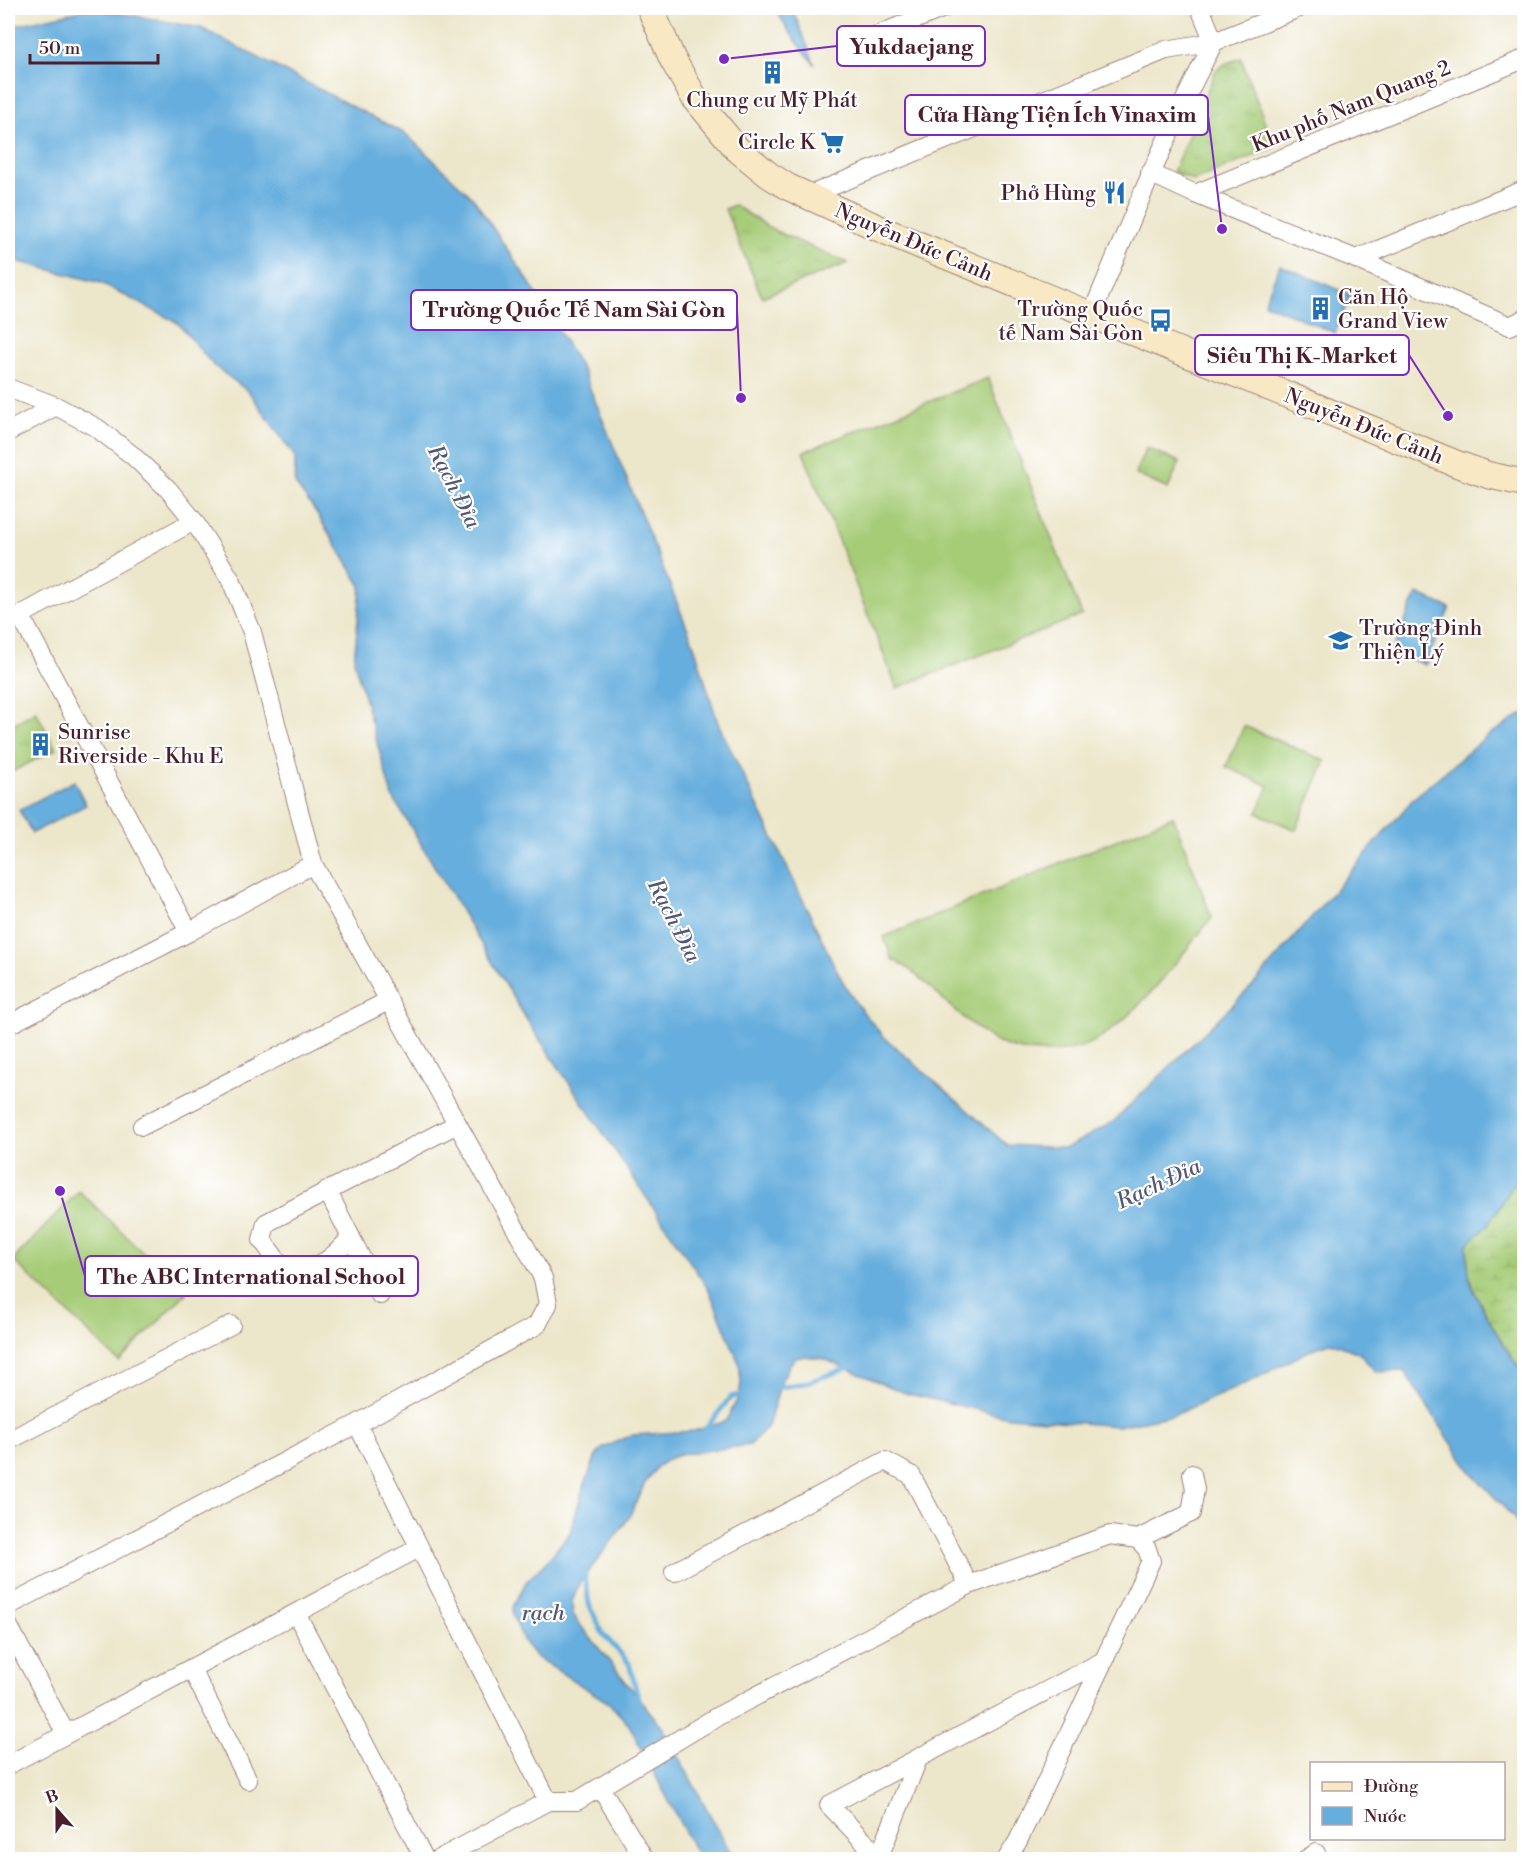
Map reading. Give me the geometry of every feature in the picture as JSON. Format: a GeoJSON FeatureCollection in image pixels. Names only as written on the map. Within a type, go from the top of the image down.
{"type":"FeatureCollection","features":[{"type":"Feature","properties":{"kind":"main road","name":"Nguyễn Đức Cảnh"},"geometry":{"type":"LineString","coordinates":[[650,8],[682,79],[723,134],[769,176],[805,196],[1457,464],[1488,475],[1524,483]]}},
{"type":"Feature","properties":{"kind":"street"},"geometry":{"type":"LineString","coordinates":[[870,38],[944,8]]}},
{"type":"Feature","properties":{"kind":"street"},"geometry":{"type":"LineString","coordinates":[[1091,315],[1150,173],[1214,42],[1200,8]]}},
{"type":"Feature","properties":{"kind":"street"},"geometry":{"type":"LineString","coordinates":[[805,196],[1166,50],[1214,42],[1299,8]]}},
{"type":"Feature","properties":{"kind":"street","name":"Khu phố Nam Quang 2"},"geometry":{"type":"LineString","coordinates":[[1195,194],[1524,59]]}},
{"type":"Feature","properties":{"kind":"street"},"geometry":{"type":"LineString","coordinates":[[1150,173],[1195,194],[1356,258],[1510,326],[1524,319]]}},
{"type":"Feature","properties":{"kind":"street"},"geometry":{"type":"LineString","coordinates":[[1356,258],[1524,190]]}},
{"type":"Feature","properties":{"kind":"street"},"geometry":{"type":"LineString","coordinates":[[8,388],[56,406],[97,428],[132,455],[168,489],[194,520],[231,580],[252,632],[313,864],[543,1278],[548,1304],[537,1325],[357,1424],[8,1606]]}},
{"type":"Feature","properties":{"kind":"street"},"geometry":{"type":"LineString","coordinates":[[8,432],[56,406]]}},
{"type":"Feature","properties":{"kind":"street"},"geometry":{"type":"LineString","coordinates":[[189,932],[14,619],[194,520]]}},
{"type":"Feature","properties":{"kind":"street"},"geometry":{"type":"LineString","coordinates":[[8,1025],[189,932],[313,864]]}},
{"type":"Feature","properties":{"kind":"street"},"geometry":{"type":"LineString","coordinates":[[142,1126],[388,1001]]}},
{"type":"Feature","properties":{"kind":"street"},"geometry":{"type":"LineString","coordinates":[[351,1237],[334,1257],[310,1268],[285,1271],[262,1240],[266,1222],[457,1124]]}},
{"type":"Feature","properties":{"kind":"street"},"geometry":{"type":"LineString","coordinates":[[327,1190],[380,1295]]}},
{"type":"Feature","properties":{"kind":"street"},"geometry":{"type":"LineString","coordinates":[[8,1441],[231,1324]]}},
{"type":"Feature","properties":{"kind":"street"},"geometry":{"type":"LineString","coordinates":[[357,1424],[548,1801]]}},
{"type":"Feature","properties":{"kind":"street"},"geometry":{"type":"LineString","coordinates":[[674,1572],[885,1461],[910,1475],[969,1585]]}},
{"type":"Feature","properties":{"kind":"street"},"geometry":{"type":"LineString","coordinates":[[437,1860],[548,1801],[577,1801],[718,1716],[969,1585],[1110,1535],[1138,1539],[1191,1513],[1195,1489],[1192,1474]]}},
{"type":"Feature","properties":{"kind":"street"},"geometry":{"type":"LineString","coordinates":[[1006,1860],[1018,1841],[1152,1561],[1138,1539]]}},
{"type":"Feature","properties":{"kind":"street"},"geometry":{"type":"LineString","coordinates":[[8,1765],[420,1548]]}},
{"type":"Feature","properties":{"kind":"street"},"geometry":{"type":"LineString","coordinates":[[296,1613],[425,1860]]}},
{"type":"Feature","properties":{"kind":"street"},"geometry":{"type":"LineString","coordinates":[[8,1624],[66,1734]]}},
{"type":"Feature","properties":{"kind":"street"},"geometry":{"type":"LineString","coordinates":[[918,1759],[879,1857],[829,1805],[1105,1660]]}},
{"type":"Feature","properties":{"kind":"street"},"geometry":{"type":"LineString","coordinates":[[191,1668],[248,1780]]}},
{"type":"Feature","properties":{"kind":"street"},"geometry":{"type":"LineString","coordinates":[[600,1787],[645,1860]]}},
{"type":"Feature","properties":{"kind":"green space"},"geometry":{"type":"Polygon","coordinates":[[[1241,58],[1274,147],[1194,181],[1173,172],[1216,70],[1241,58]]]}},
{"type":"Feature","properties":{"kind":"green space"},"geometry":{"type":"Polygon","coordinates":[[[734,205],[773,230],[848,263],[762,297],[725,209],[734,205]]]}},
{"type":"Feature","properties":{"kind":"green space"},"geometry":{"type":"Polygon","coordinates":[[[988,378],[1082,615],[897,688],[803,452],[988,378]]]}},
{"type":"Feature","properties":{"kind":"green space"},"geometry":{"type":"Polygon","coordinates":[[[1146,448],[1180,462],[1168,489],[1135,474],[1146,448]]]}},
{"type":"Feature","properties":{"kind":"green space"},"geometry":{"type":"Polygon","coordinates":[[[36,711],[56,749],[8,774],[8,727],[36,711]]]}},
{"type":"Feature","properties":{"kind":"green space"},"geometry":{"type":"Polygon","coordinates":[[[1244,726],[1326,761],[1296,830],[1257,813],[1269,786],[1226,767],[1244,726]]]}},
{"type":"Feature","properties":{"kind":"green space"},"geometry":{"type":"Polygon","coordinates":[[[1173,816],[1212,918],[1132,1012],[1089,1044],[1064,1051],[1037,1052],[999,1043],[963,1017],[913,972],[892,959],[884,937],[1173,816]]]}},
{"type":"Feature","properties":{"kind":"green space"},"geometry":{"type":"Polygon","coordinates":[[[1524,1168],[1524,1373],[1487,1316],[1471,1283],[1467,1244],[1488,1225],[1524,1168]]]}},
{"type":"Feature","properties":{"kind":"green space"},"geometry":{"type":"Polygon","coordinates":[[[79,1191],[186,1293],[119,1362],[13,1260],[79,1191]]]}},
{"type":"Feature","properties":{"kind":"water"},"geometry":{"type":"Polygon","coordinates":[[[93,8],[201,28],[406,134],[473,198],[529,282],[583,371],[693,642],[718,723],[838,973],[855,1002],[882,1035],[1007,1145],[1066,1148],[1113,1122],[1254,984],[1414,798],[1487,736],[1524,713],[1524,1168],[1488,1225],[1467,1245],[1471,1283],[1504,1345],[1524,1373],[1524,1534],[1514,1518],[1470,1471],[1404,1371],[1376,1372],[1359,1353],[1331,1342],[1174,1415],[1117,1426],[1009,1417],[905,1393],[824,1359],[805,1356],[796,1358],[790,1364],[781,1382],[768,1426],[750,1445],[683,1454],[670,1458],[657,1467],[645,1483],[629,1517],[579,1584],[572,1602],[573,1614],[581,1626],[663,1728],[734,1859],[699,1859],[629,1725],[609,1703],[536,1657],[524,1642],[513,1615],[513,1607],[526,1582],[570,1533],[583,1489],[596,1456],[603,1448],[632,1435],[694,1431],[726,1421],[739,1396],[741,1382],[739,1363],[709,1290],[530,1025],[392,796],[354,661],[361,586],[314,509],[295,484],[295,457],[249,392],[213,365],[178,323],[101,283],[8,259],[8,27],[93,8]]]}},
{"type":"Feature","properties":{"kind":"water"},"geometry":{"type":"Polygon","coordinates":[[[775,8],[792,8],[815,65],[790,33],[775,8]]]}},
{"type":"Feature","properties":{"kind":"water"},"geometry":{"type":"Polygon","coordinates":[[[1280,265],[1351,295],[1335,333],[1264,303],[1280,265]]]}},
{"type":"Feature","properties":{"kind":"water"},"geometry":{"type":"Polygon","coordinates":[[[1417,594],[1450,608],[1425,665],[1392,651],[1417,594]]]}},
{"type":"Feature","properties":{"kind":"water"},"geometry":{"type":"Polygon","coordinates":[[[74,781],[86,805],[32,833],[19,810],[74,781]]]}},
{"type":"Feature","properties":{"kind":"waterway"},"geometry":{"type":"LineString","coordinates":[[774,1388],[805,1383],[851,1367]]}},
{"type":"Feature","properties":{"kind":"waterway"},"geometry":{"type":"LineString","coordinates":[[702,1433],[731,1397],[744,1394]]}},
{"type":"Feature","properties":{"kind":"waterway"},"geometry":{"type":"LineString","coordinates":[[584,1570],[589,1604],[603,1634],[629,1663],[640,1704]]}},
{"type":"Feature","properties":{"kind":"place","name":"Yukdaejang"},"geometry":{"type":"Point","coordinates":[724,59]}},
{"type":"Feature","properties":{"kind":"place","name":"Chung cư Mỹ Phát"},"geometry":{"type":"Point","coordinates":[772,72]}},
{"type":"Feature","properties":{"kind":"place","name":"Circle K"},"geometry":{"type":"Point","coordinates":[833,142]}},
{"type":"Feature","properties":{"kind":"place","name":"Phở Hùng"},"geometry":{"type":"Point","coordinates":[1114,193]}},
{"type":"Feature","properties":{"kind":"place","name":"Cửa Hàng Tiện Ích Vinaxim"},"geometry":{"type":"Point","coordinates":[1222,229]}},
{"type":"Feature","properties":{"kind":"place","name":"Căn Hộ Grand View"},"geometry":{"type":"Point","coordinates":[1320,309]}},
{"type":"Feature","properties":{"kind":"place","name":"Trường Quốc tế Nam Sài Gòn"},"geometry":{"type":"Point","coordinates":[1161,321]}},
{"type":"Feature","properties":{"kind":"place","name":"Trường Quốc Tế Nam Sài Gòn"},"geometry":{"type":"Point","coordinates":[741,398]}},
{"type":"Feature","properties":{"kind":"place","name":"Siêu Thị K-Market"},"geometry":{"type":"Point","coordinates":[1448,416]}},
{"type":"Feature","properties":{"kind":"place","name":"Trường Đinh Thiện Lý"},"geometry":{"type":"Point","coordinates":[1341,640]}},
{"type":"Feature","properties":{"kind":"place","name":"Sunrise Riverside - Khu E"},"geometry":{"type":"Point","coordinates":[40,744]}},
{"type":"Feature","properties":{"kind":"place","name":"The ABC International School"},"geometry":{"type":"Point","coordinates":[60,1191]}},
{"type":"Feature","properties":{"kind":"water label","name":"Rạch Đỉa"},"geometry":{"type":"Point","coordinates":[455,486]}},
{"type":"Feature","properties":{"kind":"water label","name":"Rạch Đỉa"},"geometry":{"type":"Point","coordinates":[675,920]}},
{"type":"Feature","properties":{"kind":"water label","name":"Rạch Đỉa"},"geometry":{"type":"Point","coordinates":[1158,1183]}},
{"type":"Feature","properties":{"kind":"water label","name":"rạch"},"geometry":{"type":"Point","coordinates":[543,1612]}}]}
